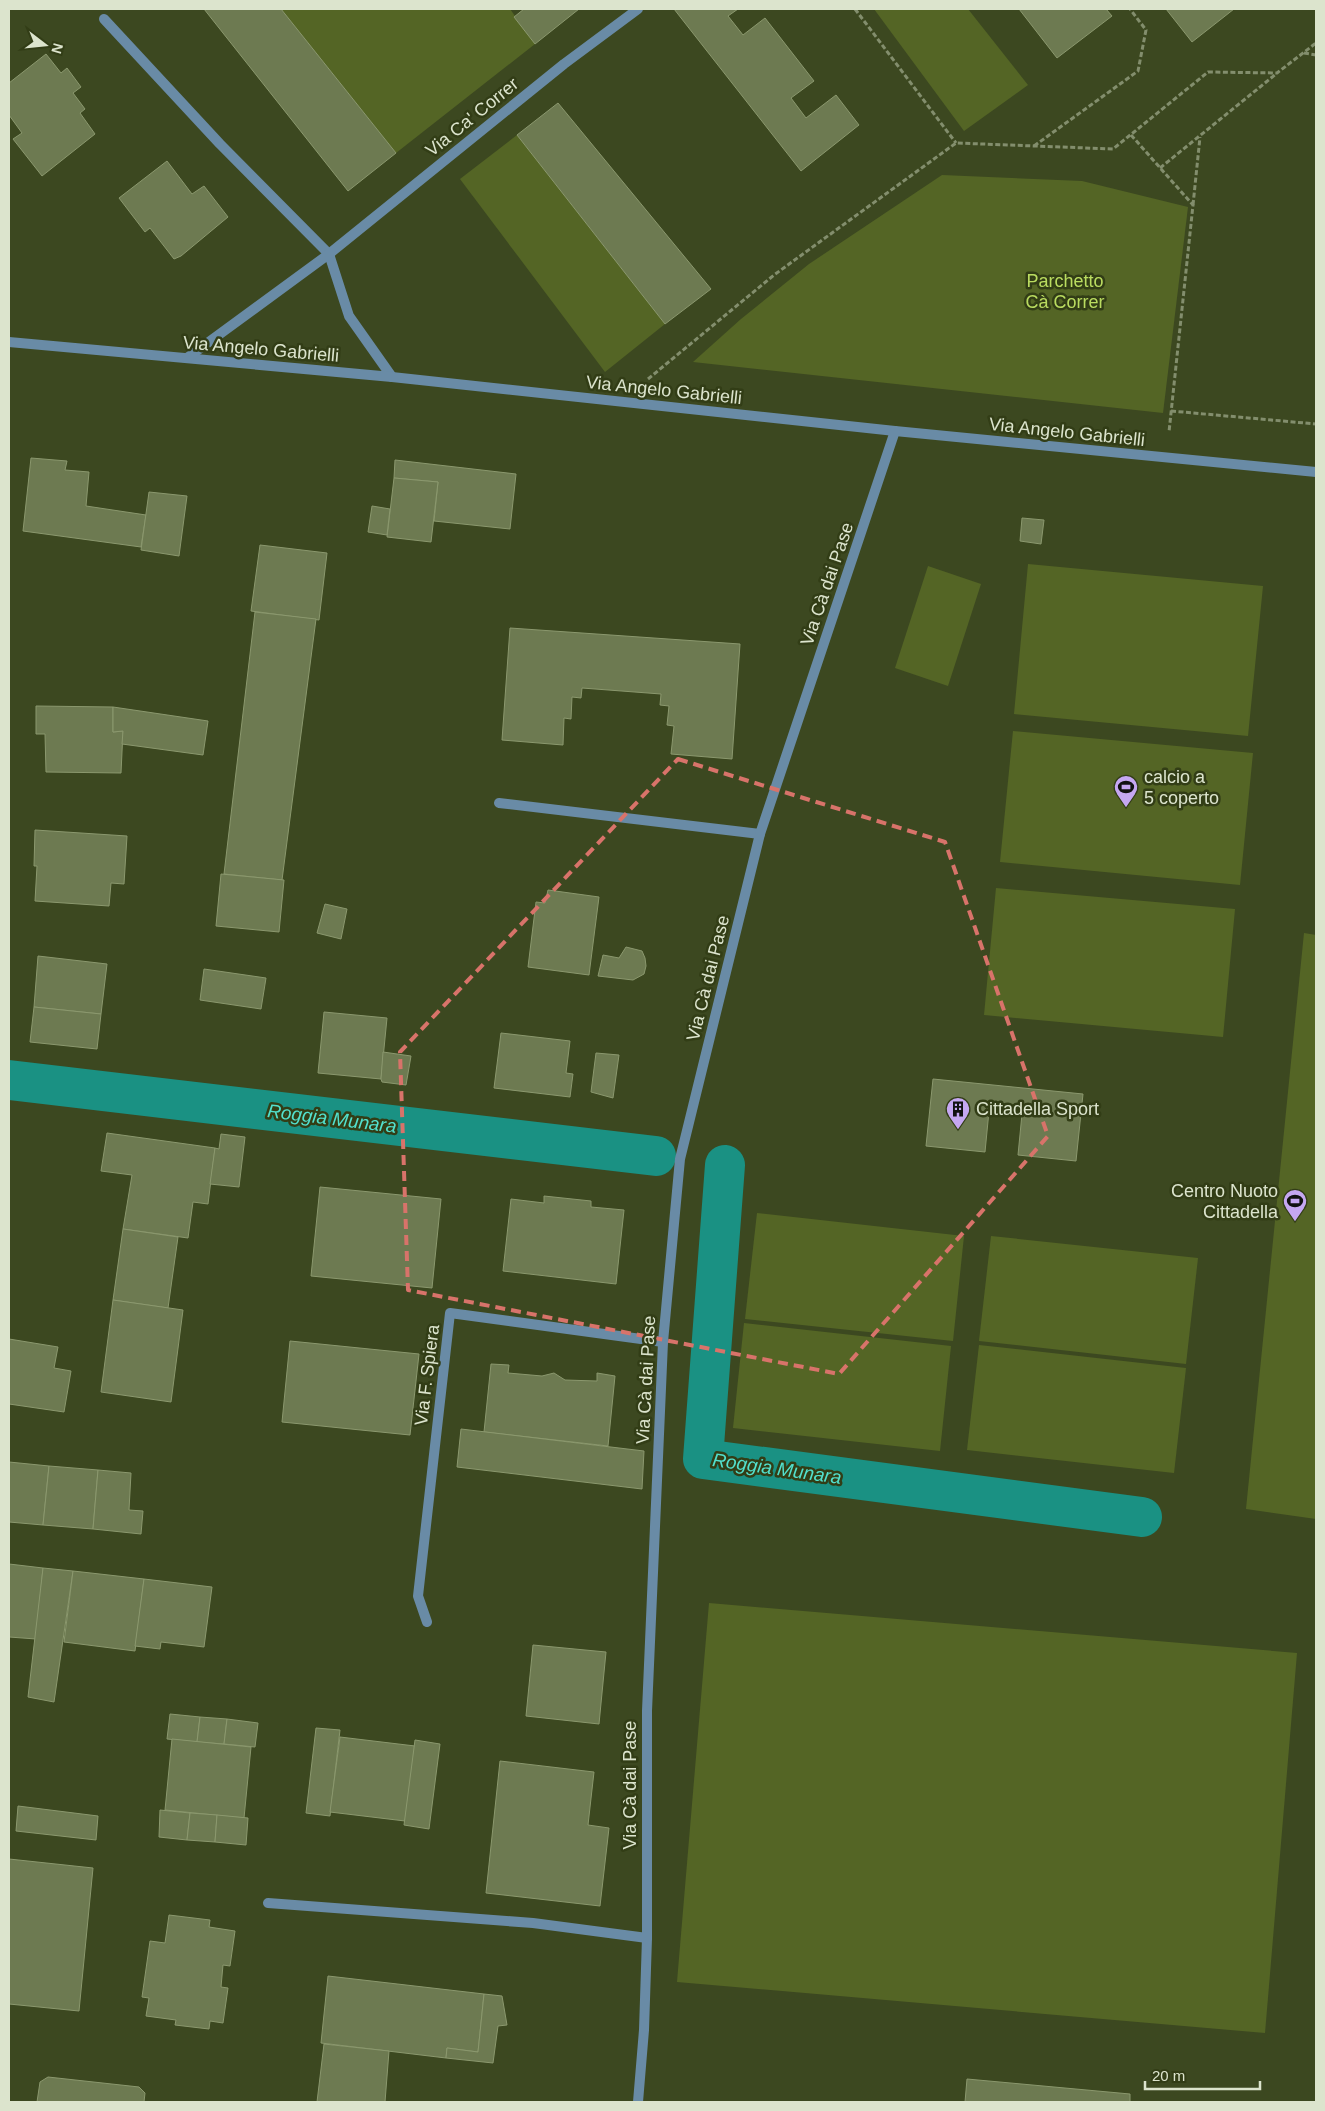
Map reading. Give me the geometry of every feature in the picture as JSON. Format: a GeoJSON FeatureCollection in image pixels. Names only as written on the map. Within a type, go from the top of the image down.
{"type":"FeatureCollection","features":[{"type":"Feature","properties":{"kind":"street","name":"Via Ca' Correr"},"geometry":{"type":"LineString","coordinates":[[187,358],[329,254],[564,64],[638,9]]}},
{"type":"Feature","properties":{"kind":"street"},"geometry":{"type":"LineString","coordinates":[[104,19],[220,144],[329,254],[349,316],[392,377]]}},
{"type":"Feature","properties":{"kind":"street","name":"Via Angelo Gabrielli"},"geometry":{"type":"LineString","coordinates":[[9,342],[392,377],[895,431],[1316,472]]}},
{"type":"Feature","properties":{"kind":"street","name":"Via Cà dai Pase"},"geometry":{"type":"LineString","coordinates":[[638,2102],[644,2030],[647,1938],[647,1711],[663,1342],[680,1159],[760,834],[895,431]]}},
{"type":"Feature","properties":{"kind":"street"},"geometry":{"type":"LineString","coordinates":[[499,803],[760,834]]}},
{"type":"Feature","properties":{"kind":"street","name":"Via F. Spiera"},"geometry":{"type":"LineString","coordinates":[[427,1622],[418,1596],[450,1313],[663,1342]]}},
{"type":"Feature","properties":{"kind":"street"},"geometry":{"type":"LineString","coordinates":[[268,1903],[533,1923],[647,1938]]}},
{"type":"Feature","properties":{"kind":"path"},"geometry":{"type":"LineString","coordinates":[[855,9],[956,143]]}},
{"type":"Feature","properties":{"kind":"path"},"geometry":{"type":"LineString","coordinates":[[1034,146],[1138,71],[1146,30],[1130,9]]}},
{"type":"Feature","properties":{"kind":"path"},"geometry":{"type":"LineString","coordinates":[[1160,168],[1316,43]]}},
{"type":"Feature","properties":{"kind":"path"},"geometry":{"type":"LineString","coordinates":[[1303,53],[1316,55]]}},
{"type":"Feature","properties":{"kind":"path"},"geometry":{"type":"LineString","coordinates":[[621,401],[774,275],[956,143],[1113,149],[1208,72],[1277,73]]}},
{"type":"Feature","properties":{"kind":"path"},"geometry":{"type":"LineString","coordinates":[[1131,135],[1193,205]]}},
{"type":"Feature","properties":{"kind":"path"},"geometry":{"type":"LineString","coordinates":[[1167,458],[1200,137]]}},
{"type":"Feature","properties":{"kind":"path"},"geometry":{"type":"LineString","coordinates":[[1171,411],[1316,424]]}},
{"type":"Feature","properties":{"kind":"highlighted area"},"geometry":{"type":"Polygon","coordinates":[[[678,759],[945,842],[1048,1136],[839,1374],[408,1290],[400,1052],[678,759]]]}},
{"type":"Feature","properties":{"kind":"green space"},"geometry":{"type":"Polygon","coordinates":[[[281,9],[510,9],[535,44],[396,153],[281,9]]]}},
{"type":"Feature","properties":{"kind":"green space"},"geometry":{"type":"Polygon","coordinates":[[[874,9],[968,9],[1028,85],[964,131],[874,9]]]}},
{"type":"Feature","properties":{"kind":"green space"},"geometry":{"type":"Polygon","coordinates":[[[517,135],[665,324],[605,372],[460,179],[517,135]]]}},
{"type":"Feature","properties":{"kind":"green space","name":"Parchetto Cà Correr"},"geometry":{"type":"Polygon","coordinates":[[[942,175],[1082,181],[1188,207],[1163,413],[693,362],[741,319],[809,264],[942,175]]]}},
{"type":"Feature","properties":{"kind":"green space"},"geometry":{"type":"Polygon","coordinates":[[[1028,564],[1263,586],[1248,736],[1014,714],[1028,564]]]}},
{"type":"Feature","properties":{"kind":"green space"},"geometry":{"type":"Polygon","coordinates":[[[928,566],[981,584],[948,686],[895,668],[928,566]]]}},
{"type":"Feature","properties":{"kind":"green space","name":"calcio a 5 coperto"},"geometry":{"type":"Polygon","coordinates":[[[1013,731],[1253,753],[1240,885],[1000,862],[1013,731]]]}},
{"type":"Feature","properties":{"kind":"green space"},"geometry":{"type":"Polygon","coordinates":[[[996,888],[1235,909],[1223,1037],[984,1015],[996,888]]]}},
{"type":"Feature","properties":{"kind":"green space","name":"Centro Nuoto Cittadella"},"geometry":{"type":"Polygon","coordinates":[[[1304,933],[1316,935],[1316,1519],[1246,1509],[1304,933]]]}},
{"type":"Feature","properties":{"kind":"green space"},"geometry":{"type":"Polygon","coordinates":[[[757,1213],[964,1236],[953,1341],[745,1319],[757,1213]]]}},
{"type":"Feature","properties":{"kind":"green space"},"geometry":{"type":"Polygon","coordinates":[[[991,1236],[1198,1258],[1186,1364],[979,1341],[991,1236]]]}},
{"type":"Feature","properties":{"kind":"green space"},"geometry":{"type":"Polygon","coordinates":[[[744,1323],[951,1346],[940,1451],[733,1428],[744,1323]]]}},
{"type":"Feature","properties":{"kind":"green space"},"geometry":{"type":"Polygon","coordinates":[[[979,1345],[1186,1368],[1174,1473],[967,1450],[979,1345]]]}},
{"type":"Feature","properties":{"kind":"green space"},"geometry":{"type":"Polygon","coordinates":[[[709,1603],[1297,1653],[1265,2033],[677,1982],[709,1603]]]}},
{"type":"Feature","properties":{"kind":"building"},"geometry":{"type":"Polygon","coordinates":[[[204,9],[281,9],[396,153],[348,191],[204,9]]]}},
{"type":"Feature","properties":{"kind":"building"},"geometry":{"type":"Polygon","coordinates":[[[524,9],[579,9],[535,44],[514,17],[524,9]]]}},
{"type":"Feature","properties":{"kind":"building"},"geometry":{"type":"Polygon","coordinates":[[[674,9],[738,9],[728,16],[743,35],[765,18],[814,81],[791,98],[806,118],[836,95],[859,125],[801,171],[674,9]]]}},
{"type":"Feature","properties":{"kind":"building"},"geometry":{"type":"Polygon","coordinates":[[[1019,9],[1106,9],[1112,16],[1057,58],[1019,9]]]}},
{"type":"Feature","properties":{"kind":"building"},"geometry":{"type":"Polygon","coordinates":[[[1166,9],[1234,9],[1192,42],[1166,9]]]}},
{"type":"Feature","properties":{"kind":"building"},"geometry":{"type":"Polygon","coordinates":[[[46,54],[61,73],[67,68],[81,87],[73,93],[85,109],[80,113],[95,134],[42,176],[13,139],[22,133],[9,115],[9,83],[46,54]]]}},
{"type":"Feature","properties":{"kind":"building"},"geometry":{"type":"Polygon","coordinates":[[[558,103],[711,289],[665,324],[517,135],[558,103]]]}},
{"type":"Feature","properties":{"kind":"building"},"geometry":{"type":"Polygon","coordinates":[[[167,161],[192,194],[204,186],[228,217],[181,256],[174,259],[150,228],[145,232],[119,198],[167,161]]]}},
{"type":"Feature","properties":{"kind":"building"},"geometry":{"type":"Polygon","coordinates":[[[31,458],[67,461],[65,470],[89,472],[86,506],[146,515],[141,547],[23,531],[31,458]]]}},
{"type":"Feature","properties":{"kind":"building"},"geometry":{"type":"Polygon","coordinates":[[[395,460],[516,474],[510,529],[434,521],[438,482],[394,478],[395,460]]]}},
{"type":"Feature","properties":{"kind":"building"},"geometry":{"type":"Polygon","coordinates":[[[394,478],[438,482],[431,542],[387,537],[394,478]]]}},
{"type":"Feature","properties":{"kind":"building"},"geometry":{"type":"Polygon","coordinates":[[[149,492],[187,496],[179,556],[141,550],[149,492]]]}},
{"type":"Feature","properties":{"kind":"building"},"geometry":{"type":"Polygon","coordinates":[[[372,506],[390,509],[387,535],[368,532],[372,506]]]}},
{"type":"Feature","properties":{"kind":"building"},"geometry":{"type":"Polygon","coordinates":[[[1022,518],[1044,520],[1041,544],[1020,541],[1022,518]]]}},
{"type":"Feature","properties":{"kind":"building"},"geometry":{"type":"Polygon","coordinates":[[[260,545],[327,553],[319,620],[251,611],[260,545]]]}},
{"type":"Feature","properties":{"kind":"building"},"geometry":{"type":"Polygon","coordinates":[[[255,612],[316,619],[282,880],[224,874],[255,612]]]}},
{"type":"Feature","properties":{"kind":"building"},"geometry":{"type":"Polygon","coordinates":[[[510,628],[740,644],[732,759],[671,754],[674,726],[667,725],[669,706],[660,705],[661,694],[582,688],[581,698],[572,697],[571,719],[564,718],[563,745],[502,740],[510,628]]]}},
{"type":"Feature","properties":{"kind":"building"},"geometry":{"type":"Polygon","coordinates":[[[36,706],[113,707],[113,732],[123,731],[121,773],[46,772],[45,734],[36,734],[36,706]]]}},
{"type":"Feature","properties":{"kind":"building"},"geometry":{"type":"Polygon","coordinates":[[[113,707],[208,721],[203,755],[122,744],[123,731],[113,732],[113,707]]]}},
{"type":"Feature","properties":{"kind":"building"},"geometry":{"type":"Polygon","coordinates":[[[35,830],[127,836],[124,884],[111,883],[109,906],[35,901],[37,866],[34,866],[35,830]]]}},
{"type":"Feature","properties":{"kind":"building"},"geometry":{"type":"Polygon","coordinates":[[[221,874],[284,880],[279,932],[216,926],[221,874]]]}},
{"type":"Feature","properties":{"kind":"building"},"geometry":{"type":"Polygon","coordinates":[[[548,890],[599,897],[589,975],[528,967],[536,902],[545,903],[548,890]]]}},
{"type":"Feature","properties":{"kind":"building"},"geometry":{"type":"Polygon","coordinates":[[[325,904],[347,909],[341,939],[317,933],[325,904]]]}},
{"type":"Feature","properties":{"kind":"building"},"geometry":{"type":"Polygon","coordinates":[[[626,947],[642,951],[646,966],[644,974],[633,980],[598,976],[603,955],[619,958],[626,947]]]}},
{"type":"Feature","properties":{"kind":"building"},"geometry":{"type":"Polygon","coordinates":[[[38,956],[107,964],[101,1014],[34,1007],[38,956]]]}},
{"type":"Feature","properties":{"kind":"building"},"geometry":{"type":"Polygon","coordinates":[[[204,969],[266,978],[261,1009],[200,1000],[204,969]]]}},
{"type":"Feature","properties":{"kind":"building"},"geometry":{"type":"Polygon","coordinates":[[[34,1007],[101,1014],[97,1049],[30,1042],[34,1007]]]}},
{"type":"Feature","properties":{"kind":"building"},"geometry":{"type":"Polygon","coordinates":[[[324,1012],[387,1018],[381,1079],[318,1073],[324,1012]]]}},
{"type":"Feature","properties":{"kind":"building"},"geometry":{"type":"Polygon","coordinates":[[[501,1033],[570,1041],[566,1073],[573,1074],[570,1097],[494,1088],[501,1033]]]}},
{"type":"Feature","properties":{"kind":"building"},"geometry":{"type":"Polygon","coordinates":[[[383,1052],[411,1056],[406,1085],[382,1082],[383,1052]]]}},
{"type":"Feature","properties":{"kind":"building"},"geometry":{"type":"Polygon","coordinates":[[[596,1053],[619,1055],[613,1098],[591,1092],[596,1053]]]}},
{"type":"Feature","properties":{"kind":"building","name":"Cittadella Sport"},"geometry":{"type":"Polygon","coordinates":[[[933,1079],[1083,1094],[1076,1161],[1018,1155],[1022,1114],[989,1111],[985,1152],[926,1146],[933,1079]]]}},
{"type":"Feature","properties":{"kind":"building"},"geometry":{"type":"Polygon","coordinates":[[[107,1133],[215,1148],[208,1204],[193,1202],[188,1238],[123,1229],[132,1175],[101,1171],[107,1133]]]}},
{"type":"Feature","properties":{"kind":"building"},"geometry":{"type":"Polygon","coordinates":[[[221,1134],[245,1137],[239,1187],[210,1184],[215,1148],[219,1149],[221,1134]]]}},
{"type":"Feature","properties":{"kind":"building"},"geometry":{"type":"Polygon","coordinates":[[[320,1187],[441,1199],[432,1288],[311,1276],[320,1187]]]}},
{"type":"Feature","properties":{"kind":"building"},"geometry":{"type":"Polygon","coordinates":[[[544,1196],[591,1201],[591,1207],[624,1210],[616,1284],[503,1271],[511,1199],[544,1203],[544,1196]]]}},
{"type":"Feature","properties":{"kind":"building"},"geometry":{"type":"Polygon","coordinates":[[[123,1229],[178,1237],[168,1308],[113,1300],[123,1229]]]}},
{"type":"Feature","properties":{"kind":"building"},"geometry":{"type":"Polygon","coordinates":[[[113,1300],[183,1310],[171,1402],[101,1392],[113,1300]]]}},
{"type":"Feature","properties":{"kind":"building"},"geometry":{"type":"Polygon","coordinates":[[[9,1339],[58,1347],[54,1368],[71,1371],[64,1412],[9,1404],[9,1339]]]}},
{"type":"Feature","properties":{"kind":"building"},"geometry":{"type":"Polygon","coordinates":[[[290,1341],[419,1354],[410,1435],[282,1422],[290,1341]]]}},
{"type":"Feature","properties":{"kind":"building"},"geometry":{"type":"Polygon","coordinates":[[[491,1364],[509,1365],[508,1373],[542,1376],[554,1373],[565,1380],[597,1381],[597,1373],[615,1376],[608,1446],[484,1432],[491,1364]]]}},
{"type":"Feature","properties":{"kind":"building"},"geometry":{"type":"Polygon","coordinates":[[[461,1429],[644,1451],[642,1489],[457,1467],[461,1429]]]}},
{"type":"Feature","properties":{"kind":"building"},"geometry":{"type":"Polygon","coordinates":[[[9,1462],[49,1466],[43,1525],[9,1522],[9,1462]]]}},
{"type":"Feature","properties":{"kind":"building"},"geometry":{"type":"Polygon","coordinates":[[[49,1466],[98,1470],[93,1529],[43,1525],[49,1466]]]}},
{"type":"Feature","properties":{"kind":"building"},"geometry":{"type":"Polygon","coordinates":[[[98,1470],[131,1473],[129,1510],[143,1511],[141,1534],[93,1529],[98,1470]]]}},
{"type":"Feature","properties":{"kind":"building"},"geometry":{"type":"Polygon","coordinates":[[[9,1564],[43,1568],[36,1639],[9,1637],[9,1564]]]}},
{"type":"Feature","properties":{"kind":"building"},"geometry":{"type":"Polygon","coordinates":[[[43,1568],[73,1571],[54,1702],[28,1697],[43,1568]]]}},
{"type":"Feature","properties":{"kind":"building"},"geometry":{"type":"Polygon","coordinates":[[[73,1571],[144,1579],[135,1651],[64,1642],[73,1571]]]}},
{"type":"Feature","properties":{"kind":"building"},"geometry":{"type":"Polygon","coordinates":[[[144,1579],[212,1587],[204,1647],[161,1642],[160,1649],[135,1646],[144,1579]]]}},
{"type":"Feature","properties":{"kind":"building"},"geometry":{"type":"Polygon","coordinates":[[[533,1645],[606,1652],[599,1724],[526,1716],[533,1645]]]}},
{"type":"Feature","properties":{"kind":"building"},"geometry":{"type":"Polygon","coordinates":[[[170,1714],[200,1717],[197,1742],[167,1739],[170,1714]]]}},
{"type":"Feature","properties":{"kind":"building"},"geometry":{"type":"Polygon","coordinates":[[[200,1717],[227,1719],[224,1744],[197,1742],[200,1717]]]}},
{"type":"Feature","properties":{"kind":"building"},"geometry":{"type":"Polygon","coordinates":[[[227,1719],[258,1723],[255,1747],[224,1744],[227,1719]]]}},
{"type":"Feature","properties":{"kind":"building"},"geometry":{"type":"Polygon","coordinates":[[[316,1728],[340,1730],[330,1816],[306,1813],[316,1728]]]}},
{"type":"Feature","properties":{"kind":"building"},"geometry":{"type":"Polygon","coordinates":[[[340,1737],[415,1746],[405,1821],[330,1812],[340,1737]]]}},
{"type":"Feature","properties":{"kind":"building"},"geometry":{"type":"Polygon","coordinates":[[[172,1739],[251,1747],[244,1818],[165,1810],[172,1739]]]}},
{"type":"Feature","properties":{"kind":"building"},"geometry":{"type":"Polygon","coordinates":[[[415,1740],[440,1744],[429,1829],[404,1825],[415,1740]]]}},
{"type":"Feature","properties":{"kind":"building"},"geometry":{"type":"Polygon","coordinates":[[[500,1761],[594,1772],[588,1825],[609,1828],[600,1906],[486,1893],[500,1761]]]}},
{"type":"Feature","properties":{"kind":"building"},"geometry":{"type":"Polygon","coordinates":[[[18,1806],[98,1816],[96,1840],[16,1831],[18,1806]]]}},
{"type":"Feature","properties":{"kind":"building"},"geometry":{"type":"Polygon","coordinates":[[[160,1810],[190,1813],[187,1840],[159,1837],[160,1810]]]}},
{"type":"Feature","properties":{"kind":"building"},"geometry":{"type":"Polygon","coordinates":[[[190,1813],[217,1815],[215,1842],[187,1840],[190,1813]]]}},
{"type":"Feature","properties":{"kind":"building"},"geometry":{"type":"Polygon","coordinates":[[[217,1815],[248,1818],[246,1845],[215,1842],[217,1815]]]}},
{"type":"Feature","properties":{"kind":"building"},"geometry":{"type":"Polygon","coordinates":[[[9,1859],[93,1868],[79,2011],[9,2004],[9,1859]]]}},
{"type":"Feature","properties":{"kind":"building"},"geometry":{"type":"Polygon","coordinates":[[[169,1915],[210,1920],[209,1927],[235,1931],[230,1966],[223,1965],[221,1987],[228,1988],[223,2023],[210,2021],[209,2029],[175,2025],[176,2020],[146,2016],[149,1998],[142,1997],[150,1941],[165,1943],[169,1915]]]}},
{"type":"Feature","properties":{"kind":"building"},"geometry":{"type":"Polygon","coordinates":[[[328,1976],[484,1994],[478,2052],[447,2048],[446,2058],[321,2043],[328,1976]]]}},
{"type":"Feature","properties":{"kind":"building"},"geometry":{"type":"Polygon","coordinates":[[[484,1994],[502,1996],[507,2025],[498,2026],[493,2063],[446,2058],[447,2048],[478,2052],[484,1994]]]}},
{"type":"Feature","properties":{"kind":"building"},"geometry":{"type":"Polygon","coordinates":[[[324,2044],[389,2051],[385,2102],[317,2102],[324,2044]]]}},
{"type":"Feature","properties":{"kind":"building"},"geometry":{"type":"Polygon","coordinates":[[[48,2077],[139,2087],[145,2093],[144,2102],[37,2102],[40,2082],[48,2077]]]}},
{"type":"Feature","properties":{"kind":"building"},"geometry":{"type":"Polygon","coordinates":[[[967,2079],[1130,2094],[1130,2102],[965,2102],[967,2079]]]}},
{"type":"Feature","properties":{"kind":"waterway","name":"Roggia Munara"},"geometry":{"type":"LineString","coordinates":[[9,1080],[656,1156]]}},
{"type":"Feature","properties":{"kind":"waterway","name":"Roggia Munara"},"geometry":{"type":"LineString","coordinates":[[725,1165],[703,1459],[1142,1517]]}},
{"type":"Feature","properties":{"kind":"place","name":"calcio a 5 coperto"},"geometry":{"type":"Point","coordinates":[1126,808]}},
{"type":"Feature","properties":{"kind":"place","name":"Cittadella Sport"},"geometry":{"type":"Point","coordinates":[958,1130]}},
{"type":"Feature","properties":{"kind":"place","name":"Centro Nuoto Cittadella"},"geometry":{"type":"Point","coordinates":[1295,1222]}}]}
